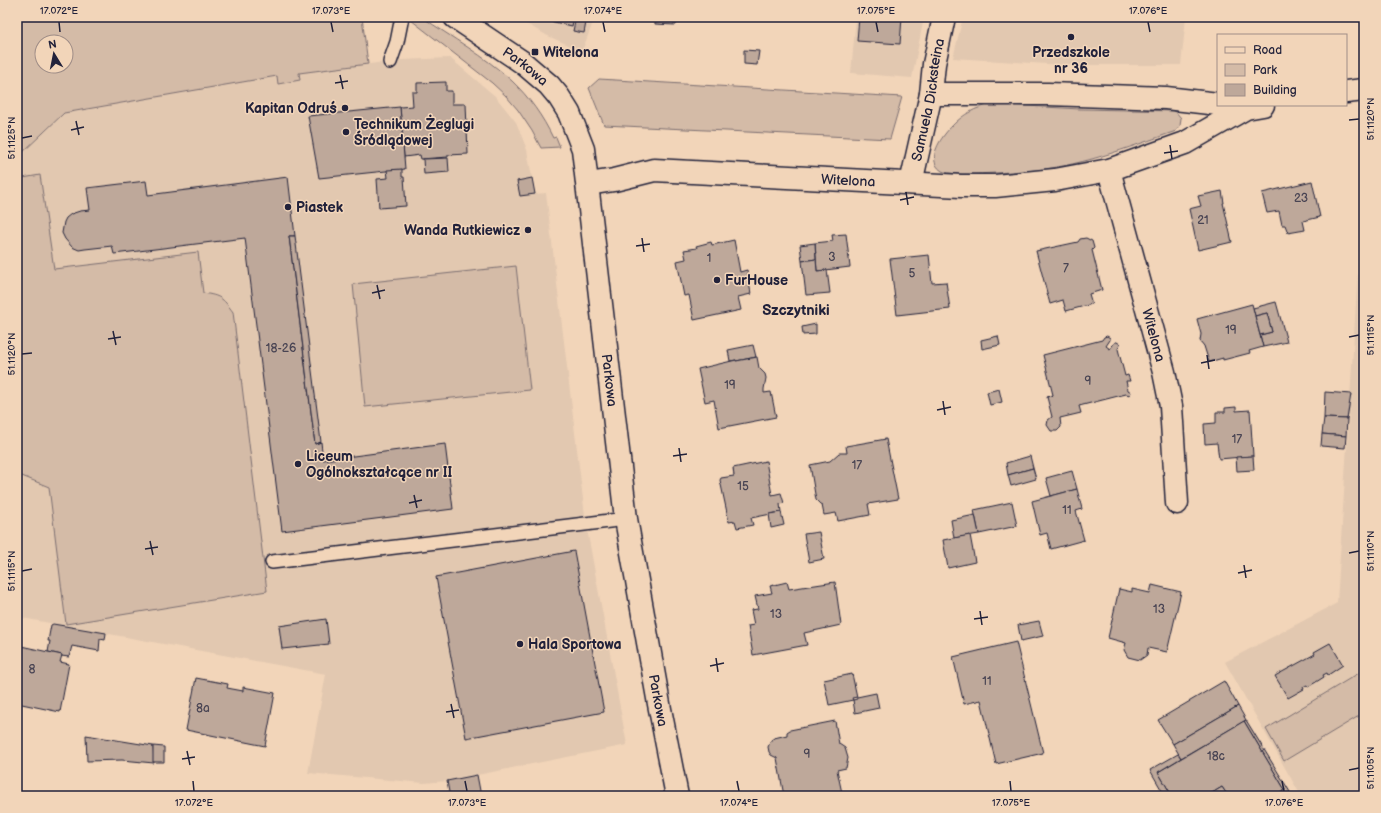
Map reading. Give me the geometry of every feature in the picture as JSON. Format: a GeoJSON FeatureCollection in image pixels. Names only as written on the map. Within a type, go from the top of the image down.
{"type":"FeatureCollection","features":[{"type":"Feature","properties":{"kind":"street","name":"Parkowa"},"geometry":{"type":"LineString","coordinates":[[455,17],[522,62],[549,85],[569,113],[583,149],[626,519],[676,796]]}},
{"type":"Feature","properties":{"kind":"street","name":"Samuela Dicksteina"},"geometry":{"type":"LineString","coordinates":[[911,183],[932,94],[934,64],[944,17]]}},
{"type":"Feature","properties":{"kind":"street"},"geometry":{"type":"LineString","coordinates":[[1347,92],[1364,90]]}},
{"type":"Feature","properties":{"kind":"street"},"geometry":{"type":"LineString","coordinates":[[932,94],[1048,94],[1166,98],[1217,104]]}},
{"type":"Feature","properties":{"kind":"street","name":"Witelona"},"geometry":{"type":"LineString","coordinates":[[588,184],[614,180],[654,170],[961,186],[994,186],[1055,180],[1109,170],[1185,143],[1254,106]]}},
{"type":"Feature","properties":{"kind":"street","name":"Witelona"},"geometry":{"type":"LineString","coordinates":[[1109,170],[1164,372],[1171,406],[1177,503]]}},
{"type":"Feature","properties":{"kind":"lane"},"geometry":{"type":"LineString","coordinates":[[390,62],[397,42],[402,17]]}},
{"type":"Feature","properties":{"kind":"lane"},"geometry":{"type":"LineString","coordinates":[[272,562],[626,519]]}},
{"type":"Feature","properties":{"kind":"shaded area"},"geometry":{"type":"Polygon","coordinates":[[[514,17],[595,17],[582,51],[548,36],[514,17]]]}},
{"type":"Feature","properties":{"kind":"shaded area"},"geometry":{"type":"Polygon","coordinates":[[[856,17],[924,17],[912,78],[851,73],[856,17]]]}},
{"type":"Feature","properties":{"kind":"shaded area","name":"Przedszkole nr 36"},"geometry":{"type":"Polygon","coordinates":[[[963,17],[1186,17],[1181,65],[1063,65],[953,58],[963,17]]]}},
{"type":"Feature","properties":{"kind":"shaded area","name":"Liceum Ogólnokształcące nr II"},"geometry":{"type":"Polygon","coordinates":[[[450,58],[495,96],[516,122],[527,150],[535,194],[546,193],[586,524],[627,745],[447,781],[424,783],[308,773],[326,674],[17,617],[17,160],[22,153],[64,113],[277,76],[279,84],[300,80],[298,73],[401,60],[450,58]]]}},
{"type":"Feature","properties":{"kind":"shaded area"},"geometry":{"type":"Polygon","coordinates":[[[1364,177],[1364,796],[1301,796],[1225,662],[1337,603],[1364,177]]]}},
{"type":"Feature","properties":{"kind":"green space"},"geometry":{"type":"Polygon","coordinates":[[[17,17],[362,17],[368,64],[299,73],[300,80],[278,84],[277,76],[64,113],[22,153],[17,160],[17,17]]]}},
{"type":"Feature","properties":{"kind":"green space"},"geometry":{"type":"Polygon","coordinates":[[[412,17],[422,17],[480,55],[502,72],[524,94],[535,108],[545,122],[553,138],[556,137],[560,147],[541,148],[518,110],[506,96],[492,83],[411,20],[412,17]]]}},
{"type":"Feature","properties":{"kind":"green space"},"geometry":{"type":"Polygon","coordinates":[[[599,79],[902,97],[890,139],[604,125],[589,88],[599,79]]]}},
{"type":"Feature","properties":{"kind":"green space"},"geometry":{"type":"Polygon","coordinates":[[[990,104],[1080,109],[1175,111],[1181,118],[1180,126],[1176,131],[1082,162],[1044,169],[982,174],[957,174],[942,171],[936,164],[935,156],[942,138],[956,122],[964,116],[975,109],[990,104]]]}},
{"type":"Feature","properties":{"kind":"green space"},"geometry":{"type":"Polygon","coordinates":[[[40,175],[54,269],[198,252],[203,293],[220,298],[233,312],[267,591],[66,624],[49,487],[17,474],[17,179],[40,175]]]}},
{"type":"Feature","properties":{"kind":"green space"},"geometry":{"type":"Polygon","coordinates":[[[516,266],[530,390],[365,407],[353,284],[516,266]]]}},
{"type":"Feature","properties":{"kind":"green space"},"geometry":{"type":"Polygon","coordinates":[[[1364,670],[1364,713],[1284,761],[1266,729],[1364,670]]]}},
{"type":"Feature","properties":{"kind":"building"},"geometry":{"type":"Polygon","coordinates":[[[551,17],[574,17],[572,26],[550,21],[551,17]]]}},
{"type":"Feature","properties":{"kind":"building"},"geometry":{"type":"Polygon","coordinates":[[[576,17],[587,17],[584,33],[573,31],[576,17]]]}},
{"type":"Feature","properties":{"kind":"building"},"geometry":{"type":"Polygon","coordinates":[[[655,17],[677,17],[676,25],[655,24],[655,17]]]}},
{"type":"Feature","properties":{"kind":"building"},"geometry":{"type":"Polygon","coordinates":[[[859,17],[902,17],[900,44],[857,41],[859,17]]]}},
{"type":"Feature","properties":{"kind":"building"},"geometry":{"type":"Polygon","coordinates":[[[744,50],[759,51],[757,65],[744,64],[744,50]]]}},
{"type":"Feature","properties":{"kind":"building"},"geometry":{"type":"Polygon","coordinates":[[[446,82],[446,91],[452,91],[452,104],[466,104],[468,154],[421,159],[420,155],[404,157],[400,107],[413,106],[412,92],[417,92],[417,83],[446,82]]]}},
{"type":"Feature","properties":{"kind":"building"},"geometry":{"type":"Polygon","coordinates":[[[400,107],[405,169],[319,178],[308,116],[400,107]]]}},
{"type":"Feature","properties":{"kind":"building"},"geometry":{"type":"Polygon","coordinates":[[[448,158],[449,172],[424,174],[423,159],[448,158]]]}},
{"type":"Feature","properties":{"kind":"building"},"geometry":{"type":"Polygon","coordinates":[[[402,169],[406,206],[379,208],[377,179],[388,178],[387,170],[402,169]]]}},
{"type":"Feature","properties":{"kind":"building"},"geometry":{"type":"Polygon","coordinates":[[[288,177],[295,236],[289,236],[315,444],[321,442],[323,460],[445,444],[453,509],[282,531],[245,238],[114,254],[112,246],[79,250],[72,247],[62,233],[66,218],[71,214],[80,211],[90,210],[87,188],[146,181],[148,195],[288,177]]]}},
{"type":"Feature","properties":{"kind":"building"},"geometry":{"type":"Polygon","coordinates":[[[532,178],[535,194],[520,196],[517,181],[532,178]]]}},
{"type":"Feature","properties":{"kind":"building"},"geometry":{"type":"Polygon","coordinates":[[[1312,181],[1320,217],[1303,221],[1305,230],[1288,233],[1285,225],[1282,225],[1279,211],[1267,213],[1262,193],[1312,181]]]}},
{"type":"Feature","properties":{"kind":"building"},"geometry":{"type":"Polygon","coordinates":[[[1222,191],[1223,203],[1232,242],[1198,250],[1189,209],[1201,206],[1198,196],[1222,191]]]}},
{"type":"Feature","properties":{"kind":"building"},"geometry":{"type":"Polygon","coordinates":[[[846,234],[850,267],[817,271],[815,243],[833,241],[832,235],[846,234]]]}},
{"type":"Feature","properties":{"kind":"building"},"geometry":{"type":"Polygon","coordinates":[[[289,236],[295,236],[321,442],[315,444],[289,236]]]}},
{"type":"Feature","properties":{"kind":"building"},"geometry":{"type":"Polygon","coordinates":[[[1086,238],[1092,241],[1094,248],[1092,250],[1102,290],[1089,294],[1092,304],[1066,311],[1063,300],[1050,304],[1036,251],[1078,242],[1080,239],[1086,238]]]}},
{"type":"Feature","properties":{"kind":"building"},"geometry":{"type":"Polygon","coordinates":[[[734,240],[740,272],[747,270],[751,294],[738,297],[741,310],[694,320],[689,295],[684,296],[677,261],[686,259],[684,250],[697,248],[696,246],[711,242],[712,245],[734,240]]]}},
{"type":"Feature","properties":{"kind":"building"},"geometry":{"type":"Polygon","coordinates":[[[815,243],[816,259],[802,261],[800,245],[815,243]]]}},
{"type":"Feature","properties":{"kind":"building"},"geometry":{"type":"Polygon","coordinates":[[[929,255],[932,283],[946,282],[950,309],[897,315],[890,259],[929,255]]]}},
{"type":"Feature","properties":{"kind":"building"},"geometry":{"type":"Polygon","coordinates":[[[816,259],[817,271],[827,270],[830,293],[806,295],[802,261],[816,259]]]}},
{"type":"Feature","properties":{"kind":"building"},"geometry":{"type":"Polygon","coordinates":[[[1276,302],[1287,342],[1263,347],[1260,335],[1272,332],[1267,313],[1255,316],[1253,308],[1276,302]]]}},
{"type":"Feature","properties":{"kind":"building"},"geometry":{"type":"Polygon","coordinates":[[[1252,304],[1263,347],[1249,351],[1250,353],[1209,362],[1204,346],[1200,341],[1201,334],[1197,319],[1252,304]]]}},
{"type":"Feature","properties":{"kind":"building"},"geometry":{"type":"Polygon","coordinates":[[[1267,313],[1272,332],[1260,335],[1255,316],[1267,313]]]}},
{"type":"Feature","properties":{"kind":"building"},"geometry":{"type":"Polygon","coordinates":[[[816,324],[816,334],[803,335],[802,327],[816,324]]]}},
{"type":"Feature","properties":{"kind":"building"},"geometry":{"type":"Polygon","coordinates":[[[998,336],[1000,345],[982,349],[981,340],[998,336]]]}},
{"type":"Feature","properties":{"kind":"building"},"geometry":{"type":"Polygon","coordinates":[[[1107,336],[1110,340],[1106,346],[1110,349],[1115,342],[1120,344],[1118,349],[1125,376],[1128,375],[1130,381],[1126,381],[1128,390],[1131,392],[1130,395],[1126,394],[1079,406],[1081,413],[1060,418],[1061,427],[1057,431],[1051,431],[1047,425],[1048,420],[1052,417],[1047,397],[1053,395],[1043,355],[1102,340],[1107,336]]]}},
{"type":"Feature","properties":{"kind":"building"},"geometry":{"type":"Polygon","coordinates":[[[753,345],[756,357],[730,361],[728,350],[753,345]]]}},
{"type":"Feature","properties":{"kind":"building"},"geometry":{"type":"Polygon","coordinates":[[[757,357],[759,368],[765,374],[766,378],[764,393],[771,392],[776,417],[719,428],[714,400],[705,402],[698,369],[736,360],[757,357]]]}},
{"type":"Feature","properties":{"kind":"building"},"geometry":{"type":"Polygon","coordinates":[[[999,389],[1002,402],[990,405],[987,392],[999,389]]]}},
{"type":"Feature","properties":{"kind":"building"},"geometry":{"type":"Polygon","coordinates":[[[1325,392],[1351,394],[1347,419],[1324,418],[1325,392]]]}},
{"type":"Feature","properties":{"kind":"building"},"geometry":{"type":"Polygon","coordinates":[[[1236,407],[1236,411],[1250,410],[1253,456],[1219,459],[1217,443],[1205,444],[1204,424],[1216,423],[1216,412],[1225,412],[1225,408],[1236,407]]]}},
{"type":"Feature","properties":{"kind":"building"},"geometry":{"type":"Polygon","coordinates":[[[1324,418],[1347,419],[1346,436],[1322,434],[1324,418]]]}},
{"type":"Feature","properties":{"kind":"building"},"geometry":{"type":"Polygon","coordinates":[[[1322,434],[1346,436],[1345,448],[1321,446],[1322,434]]]}},
{"type":"Feature","properties":{"kind":"building"},"geometry":{"type":"Polygon","coordinates":[[[886,439],[898,499],[868,504],[870,515],[838,521],[836,513],[824,515],[822,505],[816,500],[810,465],[830,461],[839,453],[847,453],[846,446],[886,439]]]}},
{"type":"Feature","properties":{"kind":"building"},"geometry":{"type":"Polygon","coordinates":[[[1030,456],[1033,468],[1008,475],[1006,463],[1030,456]]]}},
{"type":"Feature","properties":{"kind":"building"},"geometry":{"type":"Polygon","coordinates":[[[1253,456],[1254,470],[1237,471],[1236,457],[1253,456]]]}},
{"type":"Feature","properties":{"kind":"building"},"geometry":{"type":"Polygon","coordinates":[[[766,461],[772,495],[781,493],[784,503],[780,504],[781,512],[751,518],[753,525],[737,528],[735,521],[729,522],[720,480],[721,478],[734,476],[733,468],[766,461]]]}},
{"type":"Feature","properties":{"kind":"building"},"geometry":{"type":"Polygon","coordinates":[[[1033,468],[1036,479],[1011,486],[1008,475],[1033,468]]]}},
{"type":"Feature","properties":{"kind":"building"},"geometry":{"type":"Polygon","coordinates":[[[1072,471],[1077,489],[1051,496],[1046,478],[1072,471]]]}},
{"type":"Feature","properties":{"kind":"building"},"geometry":{"type":"Polygon","coordinates":[[[1077,489],[1082,509],[1076,511],[1084,540],[1051,549],[1047,533],[1040,535],[1032,501],[1077,489]]]}},
{"type":"Feature","properties":{"kind":"building"},"geometry":{"type":"Polygon","coordinates":[[[1012,502],[1017,526],[979,534],[974,510],[1012,502]]]}},
{"type":"Feature","properties":{"kind":"building"},"geometry":{"type":"Polygon","coordinates":[[[781,512],[784,525],[771,528],[769,514],[781,512]]]}},
{"type":"Feature","properties":{"kind":"building"},"geometry":{"type":"Polygon","coordinates":[[[975,515],[979,534],[954,538],[951,520],[975,515]]]}},
{"type":"Feature","properties":{"kind":"building"},"geometry":{"type":"Polygon","coordinates":[[[819,532],[824,559],[809,562],[804,534],[819,532]]]}},
{"type":"Feature","properties":{"kind":"building"},"geometry":{"type":"Polygon","coordinates":[[[970,535],[975,562],[948,568],[943,540],[970,535]]]}},
{"type":"Feature","properties":{"kind":"building","name":"Hala Sportowa"},"geometry":{"type":"Polygon","coordinates":[[[574,551],[604,712],[466,738],[436,577],[574,551]]]}},
{"type":"Feature","properties":{"kind":"building"},"geometry":{"type":"Polygon","coordinates":[[[787,582],[789,589],[835,582],[841,625],[804,633],[807,645],[753,655],[748,626],[754,625],[751,610],[758,609],[755,596],[772,593],[770,586],[787,582]]]}},
{"type":"Feature","properties":{"kind":"building"},"geometry":{"type":"Polygon","coordinates":[[[1152,585],[1181,592],[1167,652],[1148,648],[1147,655],[1140,660],[1128,657],[1124,650],[1126,643],[1108,638],[1119,589],[1132,592],[1132,589],[1150,593],[1152,585]]]}},
{"type":"Feature","properties":{"kind":"building"},"geometry":{"type":"Polygon","coordinates":[[[326,619],[329,644],[282,649],[279,626],[326,619]]]}},
{"type":"Feature","properties":{"kind":"building"},"geometry":{"type":"Polygon","coordinates":[[[1039,621],[1043,636],[1021,641],[1018,625],[1039,621]]]}},
{"type":"Feature","properties":{"kind":"building"},"geometry":{"type":"Polygon","coordinates":[[[53,624],[106,633],[105,640],[100,639],[99,651],[72,646],[69,657],[48,652],[50,641],[48,641],[51,625],[53,624]]]}},
{"type":"Feature","properties":{"kind":"building"},"geometry":{"type":"Polygon","coordinates":[[[1016,642],[1043,753],[996,764],[981,700],[964,704],[953,657],[1016,642]]]}},
{"type":"Feature","properties":{"kind":"building"},"geometry":{"type":"Polygon","coordinates":[[[1330,643],[1343,665],[1328,675],[1327,673],[1323,675],[1324,677],[1308,687],[1307,685],[1303,687],[1304,689],[1288,698],[1275,676],[1315,654],[1314,652],[1330,643]]]}},
{"type":"Feature","properties":{"kind":"building"},"geometry":{"type":"Polygon","coordinates":[[[21,646],[62,655],[60,662],[69,664],[60,712],[17,703],[17,664],[21,646]]]}},
{"type":"Feature","properties":{"kind":"building"},"geometry":{"type":"Polygon","coordinates":[[[852,674],[857,697],[852,698],[853,700],[829,705],[824,680],[852,674]]]}},
{"type":"Feature","properties":{"kind":"building"},"geometry":{"type":"Polygon","coordinates":[[[196,678],[228,684],[227,688],[243,691],[243,687],[275,693],[265,746],[186,730],[196,678]]]}},
{"type":"Feature","properties":{"kind":"building"},"geometry":{"type":"Polygon","coordinates":[[[1224,681],[1238,706],[1173,744],[1158,720],[1224,681]]]}},
{"type":"Feature","properties":{"kind":"building"},"geometry":{"type":"Polygon","coordinates":[[[876,693],[879,708],[855,713],[853,700],[857,699],[857,697],[876,693]]]}},
{"type":"Feature","properties":{"kind":"building"},"geometry":{"type":"Polygon","coordinates":[[[1238,706],[1246,720],[1181,758],[1173,744],[1238,706]]]}},
{"type":"Feature","properties":{"kind":"building"},"geometry":{"type":"Polygon","coordinates":[[[1246,720],[1290,792],[1284,796],[1275,796],[1285,790],[1244,721],[1246,720]]]}},
{"type":"Feature","properties":{"kind":"building"},"geometry":{"type":"Polygon","coordinates":[[[835,721],[839,744],[845,748],[848,758],[846,768],[837,770],[842,793],[828,796],[784,796],[777,758],[769,752],[768,747],[771,740],[787,735],[787,732],[790,730],[835,721]]]}},
{"type":"Feature","properties":{"kind":"building"},"geometry":{"type":"Polygon","coordinates":[[[1244,721],[1285,790],[1275,796],[1228,796],[1222,787],[1207,796],[1172,796],[1158,772],[1244,721]]]}},
{"type":"Feature","properties":{"kind":"building"},"geometry":{"type":"Polygon","coordinates":[[[86,735],[153,746],[154,763],[122,760],[87,761],[86,735]]]}},
{"type":"Feature","properties":{"kind":"building"},"geometry":{"type":"Polygon","coordinates":[[[153,746],[164,747],[164,762],[153,762],[153,746]]]}},
{"type":"Feature","properties":{"kind":"building"},"geometry":{"type":"Polygon","coordinates":[[[1178,754],[1181,758],[1158,772],[1172,796],[1165,796],[1150,770],[1178,754]]]}},
{"type":"Feature","properties":{"kind":"building"},"geometry":{"type":"Polygon","coordinates":[[[477,775],[481,796],[431,796],[449,792],[447,781],[477,775]]]}},
{"type":"Feature","properties":{"kind":"building"},"geometry":{"type":"Polygon","coordinates":[[[1222,787],[1228,796],[1207,796],[1222,787]]]}},
{"type":"Feature","properties":{"kind":"place","name":"Przedszkole nr 36"},"geometry":{"type":"Point","coordinates":[1071,37]}},
{"type":"Feature","properties":{"kind":"place","name":"Witelona"},"geometry":{"type":"Point","coordinates":[535,52]}},
{"type":"Feature","properties":{"kind":"place","name":"Kapitan Odruś"},"geometry":{"type":"Point","coordinates":[345,108]}},
{"type":"Feature","properties":{"kind":"place","name":"Technikum Żeglugi Śródlądowej"},"geometry":{"type":"Point","coordinates":[346,132]}},
{"type":"Feature","properties":{"kind":"place","name":"Piastek"},"geometry":{"type":"Point","coordinates":[288,207]}},
{"type":"Feature","properties":{"kind":"place","name":"Wanda Rutkiewicz"},"geometry":{"type":"Point","coordinates":[528,230]}},
{"type":"Feature","properties":{"kind":"place","name":"FurHouse"},"geometry":{"type":"Point","coordinates":[717,280]}},
{"type":"Feature","properties":{"kind":"place","name":"Liceum Ogólnokształcące nr II"},"geometry":{"type":"Point","coordinates":[298,464]}},
{"type":"Feature","properties":{"kind":"place","name":"Hala Sportowa"},"geometry":{"type":"Point","coordinates":[520,644]}},
{"type":"Feature","properties":{"kind":"district","name":"Szczytniki"},"geometry":{"type":"Point","coordinates":[796,310]}}]}
